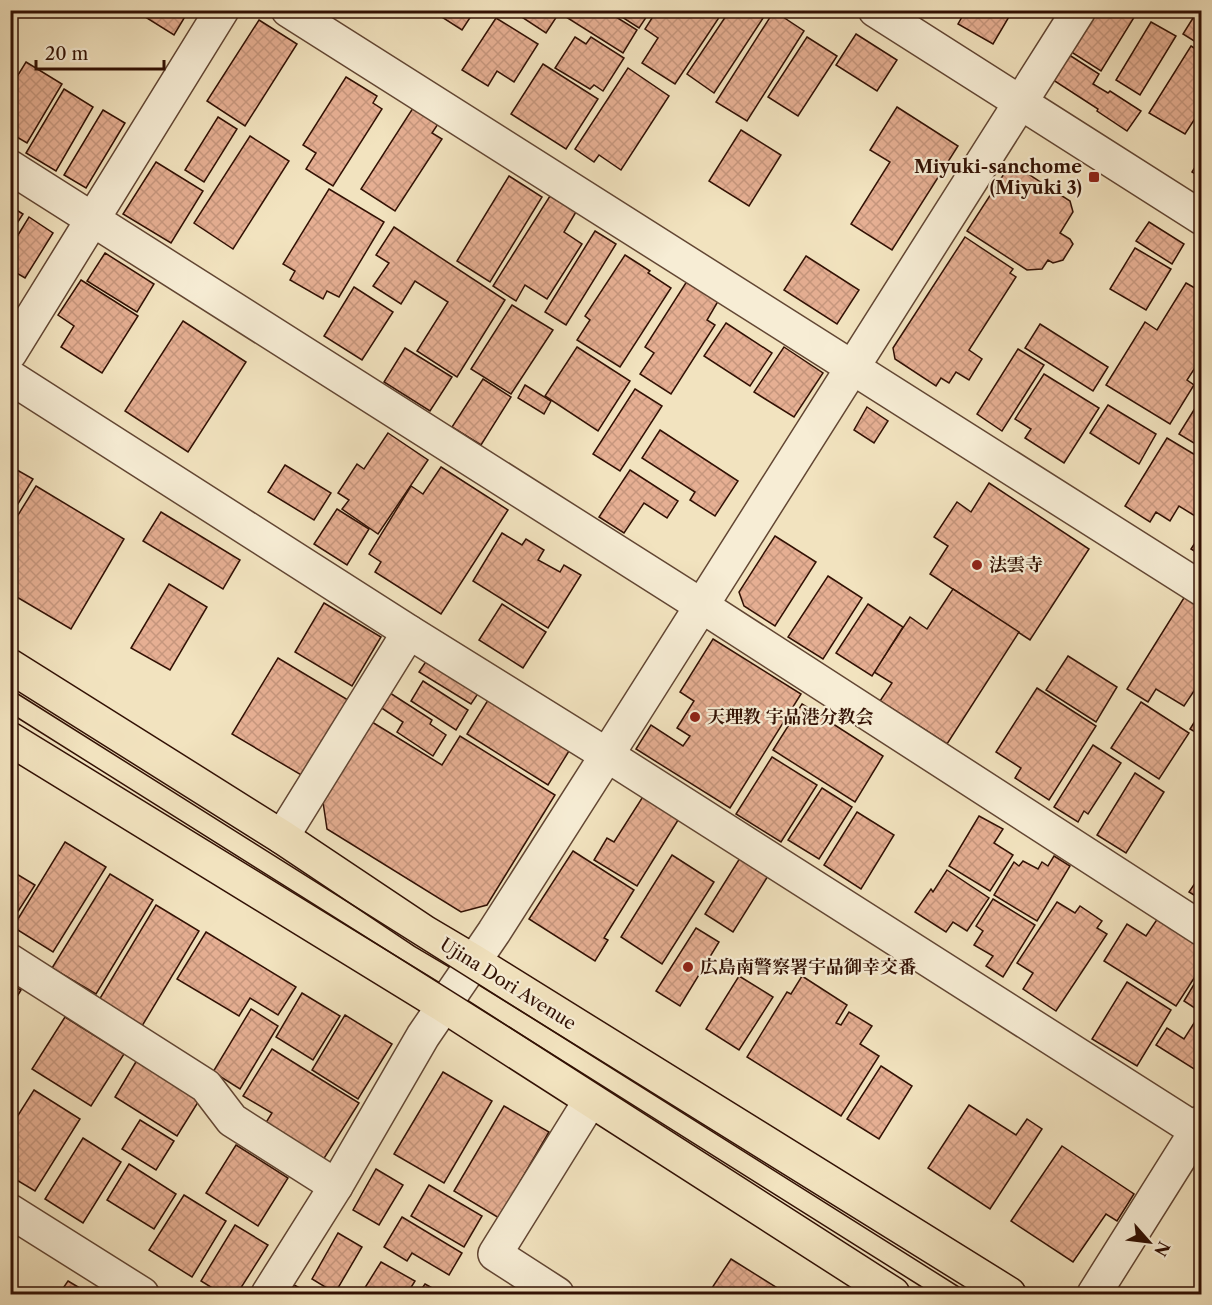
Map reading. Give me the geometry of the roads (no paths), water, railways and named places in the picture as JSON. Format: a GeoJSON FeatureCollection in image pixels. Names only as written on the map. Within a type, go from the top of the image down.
{"type":"FeatureCollection","features":[{"type":"Feature","properties":{"kind":"highway","name":"Ujina Dori Avenue"},"geometry":{"type":"LineString","coordinates":[[10,666],[282,837],[424,932],[1009,1294]]}},
{"type":"Feature","properties":{"kind":"highway"},"geometry":{"type":"LineString","coordinates":[[10,738],[443,1005],[893,1294]]}},
{"type":"Feature","properties":{"kind":"street"},"geometry":{"type":"LineString","coordinates":[[10,353],[222,10]]}},
{"type":"Feature","properties":{"kind":"street"},"geometry":{"type":"LineString","coordinates":[[288,10],[1202,588]]}},
{"type":"Feature","properties":{"kind":"street"},"geometry":{"type":"LineString","coordinates":[[875,10],[1202,218]]}},
{"type":"Feature","properties":{"kind":"street"},"geometry":{"type":"LineString","coordinates":[[268,1294],[336,1186],[423,1036],[494,932],[1079,10]]}},
{"type":"Feature","properties":{"kind":"street"},"geometry":{"type":"LineString","coordinates":[[10,167],[702,606],[1202,929]]}},
{"type":"Feature","properties":{"kind":"street"},"geometry":{"type":"LineString","coordinates":[[10,377],[409,632],[1200,1129],[1094,1294]]}},
{"type":"Feature","properties":{"kind":"street"},"geometry":{"type":"LineString","coordinates":[[282,837],[409,632]]}},
{"type":"Feature","properties":{"kind":"street"},"geometry":{"type":"LineString","coordinates":[[10,961],[206,1086],[232,1120],[336,1186]]}},
{"type":"Feature","properties":{"kind":"street"},"geometry":{"type":"LineString","coordinates":[[557,1294],[495,1254],[590,1101]]}},
{"type":"Feature","properties":{"kind":"street"},"geometry":{"type":"LineString","coordinates":[[10,1211],[142,1294]]}},
{"type":"Feature","properties":{"kind":"tram line"},"geometry":{"type":"LineString","coordinates":[[10,689],[970,1294]]}},
{"type":"Feature","properties":{"kind":"tram line"},"geometry":{"type":"LineString","coordinates":[[10,713],[933,1294]]}},
{"type":"Feature","properties":{"kind":"place","name":"Miyuki-sanchome (Miyuki 3)"},"geometry":{"type":"Point","coordinates":[1094,177]}},
{"type":"Feature","properties":{"kind":"place","name":"法雲寺"},"geometry":{"type":"Point","coordinates":[977,565]}},
{"type":"Feature","properties":{"kind":"place","name":"天理教 宇品港分教会"},"geometry":{"type":"Point","coordinates":[695,717]}},
{"type":"Feature","properties":{"kind":"place","name":"広島南警察署宇品御幸交番"},"geometry":{"type":"Point","coordinates":[688,967]}}]}
